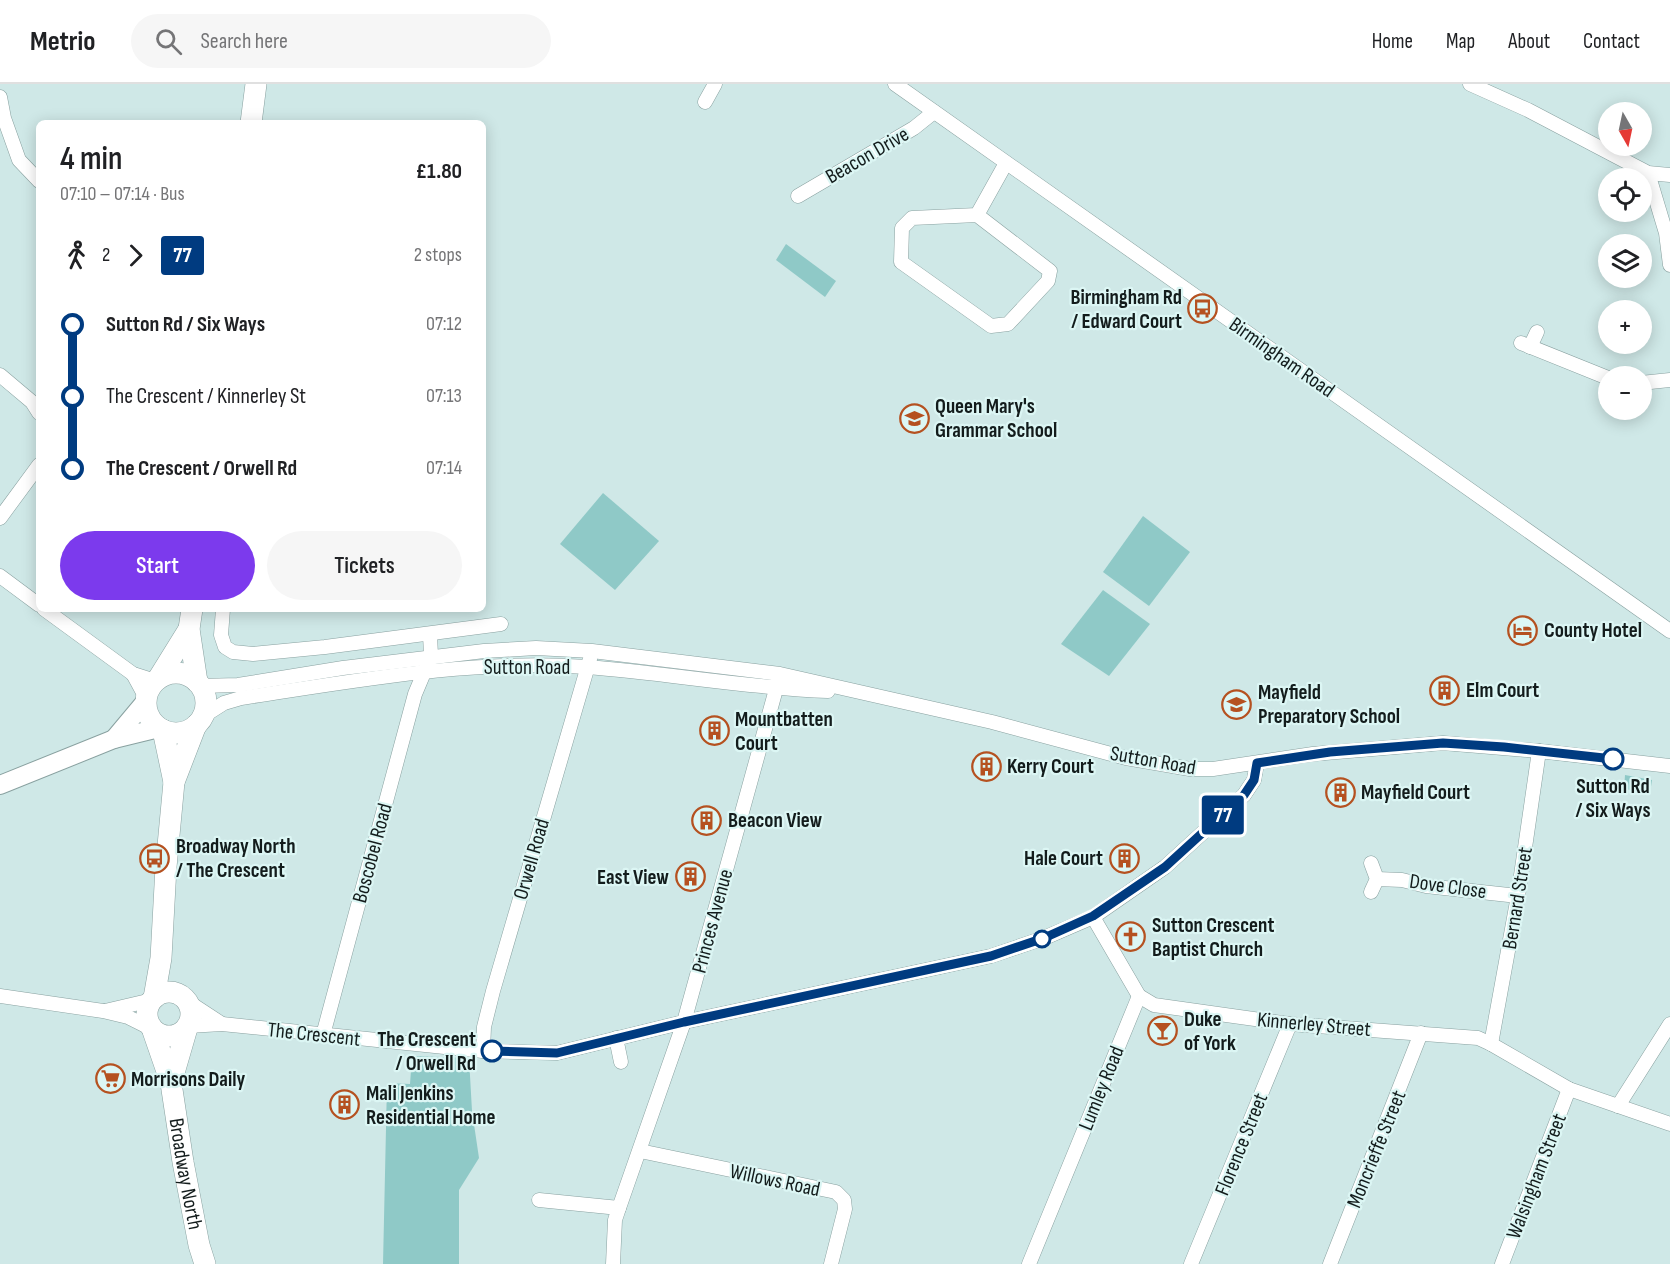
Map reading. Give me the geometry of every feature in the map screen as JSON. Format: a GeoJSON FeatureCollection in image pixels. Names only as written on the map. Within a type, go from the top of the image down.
{"type":"FeatureCollection","features":[{"type":"Feature","properties":{"kind":"highway"},"geometry":{"type":"LineString","coordinates":[[251,120],[256,84]]}},
{"type":"Feature","properties":{"kind":"highway"},"geometry":{"type":"LineString","coordinates":[[161,958],[191,1015],[187,1027],[180,1034],[171,1037],[153,1030],[147,1018],[147,1011],[153,999],[161,958],[174,782],[205,705],[199,684],[191,619]]}},
{"type":"Feature","properties":{"kind":"highway"},"geometry":{"type":"LineString","coordinates":[[174,782],[161,729],[149,717],[151,690],[191,619]]}},
{"type":"Feature","properties":{"kind":"highway"},"geometry":{"type":"LineString","coordinates":[[151,690],[171,673],[185,675],[199,684]]}},
{"type":"Feature","properties":{"kind":"highway"},"geometry":{"type":"LineString","coordinates":[[161,729],[178,733],[188,730],[199,721]]}},
{"type":"Feature","properties":{"kind":"highway"},"geometry":{"type":"LineString","coordinates":[[153,999],[161,993],[169,992],[182,997]]}},
{"type":"Feature","properties":{"kind":"highway","name":"Broadway North"},"geometry":{"type":"LineString","coordinates":[[171,1083],[187,1027]]}},
{"type":"Feature","properties":{"kind":"highway","name":"Broadway North"},"geometry":{"type":"LineString","coordinates":[[153,1030],[171,1083],[183,1162],[205,1264]]}},
{"type":"Feature","properties":{"kind":"main road"},"geometry":{"type":"LineString","coordinates":[[114,739],[151,690]]}},
{"type":"Feature","properties":{"kind":"main road"},"geometry":{"type":"LineString","coordinates":[[0,785],[114,739],[161,729]]}},
{"type":"Feature","properties":{"kind":"street"},"geometry":{"type":"LineString","coordinates":[[705,102],[715,84]]}},
{"type":"Feature","properties":{"kind":"street","name":"Birmingham Road"},"geometry":{"type":"LineString","coordinates":[[895,84],[1670,631]]}},
{"type":"Feature","properties":{"kind":"street"},"geometry":{"type":"LineString","coordinates":[[1470,84],[1528,110],[1638,168]]}},
{"type":"Feature","properties":{"kind":"street"},"geometry":{"type":"LineString","coordinates":[[0,97],[4,118],[19,160],[36,178]]}},
{"type":"Feature","properties":{"kind":"street","name":"Beacon Drive"},"geometry":{"type":"LineString","coordinates":[[798,196],[914,129],[934,111]]}},
{"type":"Feature","properties":{"kind":"street"},"geometry":{"type":"LineString","coordinates":[[977,215],[1006,163]]}},
{"type":"Feature","properties":{"kind":"street"},"geometry":{"type":"LineString","coordinates":[[1652,173],[1670,175]]}},
{"type":"Feature","properties":{"kind":"street"},"geometry":{"type":"LineString","coordinates":[[1652,186],[1666,233],[1670,265]]}},
{"type":"Feature","properties":{"kind":"street"},"geometry":{"type":"LineString","coordinates":[[977,215],[1050,271],[1048,281],[1008,324],[1002,326],[991,326],[901,262],[902,228],[912,218],[977,215]]}},
{"type":"Feature","properties":{"kind":"street"},"geometry":{"type":"LineString","coordinates":[[1537,332],[1526,345],[1598,374]]}},
{"type":"Feature","properties":{"kind":"street"},"geometry":{"type":"LineString","coordinates":[[0,375],[32,402],[36,408]]}},
{"type":"Feature","properties":{"kind":"street"},"geometry":{"type":"LineString","coordinates":[[1652,382],[1670,380]]}},
{"type":"Feature","properties":{"kind":"street"},"geometry":{"type":"LineString","coordinates":[[0,518],[36,469]]}},
{"type":"Feature","properties":{"kind":"street"},"geometry":{"type":"LineString","coordinates":[[0,576],[36,603]]}},
{"type":"Feature","properties":{"kind":"street"},"geometry":{"type":"LineString","coordinates":[[48,612],[133,674],[151,690]]}},
{"type":"Feature","properties":{"kind":"street"},"geometry":{"type":"LineString","coordinates":[[223,612],[221,635],[225,647],[233,652],[253,654],[501,624]]}},
{"type":"Feature","properties":{"kind":"street"},"geometry":{"type":"LineString","coordinates":[[430,634],[431,656]]}},
{"type":"Feature","properties":{"kind":"street","name":"Sutton Road"},"geometry":{"type":"LineString","coordinates":[[199,684],[238,685],[431,656],[536,648],[592,651],[780,674],[992,722],[1126,758],[1190,770],[1213,769],[1325,753],[1443,743],[1670,766]]}},
{"type":"Feature","properties":{"kind":"street","name":"Orwell Road"},"geometry":{"type":"LineString","coordinates":[[483,1051],[484,1027],[493,991],[592,651]]}},
{"type":"Feature","properties":{"kind":"street","name":"Boscobel Road"},"geometry":{"type":"LineString","coordinates":[[323,1035],[415,694],[431,656]]}},
{"type":"Feature","properties":{"kind":"street","name":"Sutton Road"},"geometry":{"type":"LineString","coordinates":[[199,721],[224,703],[242,698],[477,668],[587,667],[776,690],[857,692]]}},
{"type":"Feature","properties":{"kind":"street","name":"Princes Avenue"},"geometry":{"type":"LineString","coordinates":[[613,1264],[615,1220],[684,1022],[780,674]]}},
{"type":"Feature","properties":{"kind":"street","name":"Bernard Street"},"geometry":{"type":"LineString","coordinates":[[1491,1044],[1518,896],[1539,751]]}},
{"type":"Feature","properties":{"kind":"street","name":"The Crescent"},"geometry":{"type":"LineString","coordinates":[[187,1027],[222,1024],[483,1051],[557,1053],[684,1022],[991,956],[1044,938],[1093,916],[1165,867],[1244,795],[1254,780],[1257,763]]}},
{"type":"Feature","properties":{"kind":"street"},"geometry":{"type":"LineString","coordinates":[[1371,863],[1377,879],[1371,892]]}},
{"type":"Feature","properties":{"kind":"street","name":"Dove Close"},"geometry":{"type":"LineString","coordinates":[[1377,879],[1402,880],[1426,886],[1518,896]]}},
{"type":"Feature","properties":{"kind":"street"},"geometry":{"type":"LineString","coordinates":[[1093,916],[1139,996]]}},
{"type":"Feature","properties":{"kind":"street"},"geometry":{"type":"LineString","coordinates":[[0,996],[103,1011],[128,1017],[153,1030]]}},
{"type":"Feature","properties":{"kind":"street","name":"Kinnerley Street"},"geometry":{"type":"LineString","coordinates":[[1139,996],[1154,1005],[1290,1024],[1478,1038],[1569,1089],[1670,1124]]}},
{"type":"Feature","properties":{"kind":"street","name":"Lumley Road"},"geometry":{"type":"LineString","coordinates":[[1029,1264],[1139,996]]}},
{"type":"Feature","properties":{"kind":"street","name":"The Crescent"},"geometry":{"type":"LineString","coordinates":[[182,997],[222,1024]]}},
{"type":"Feature","properties":{"kind":"street"},"geometry":{"type":"LineString","coordinates":[[103,1011],[153,999]]}},
{"type":"Feature","properties":{"kind":"street","name":"Florence Street"},"geometry":{"type":"LineString","coordinates":[[1191,1264],[1290,1024]]}},
{"type":"Feature","properties":{"kind":"street"},"geometry":{"type":"LineString","coordinates":[[1618,1106],[1670,1024]]}},
{"type":"Feature","properties":{"kind":"street","name":"Moncrieffe Street"},"geometry":{"type":"LineString","coordinates":[[1330,1264],[1421,1034]]}},
{"type":"Feature","properties":{"kind":"street"},"geometry":{"type":"LineString","coordinates":[[616,1038],[621,1062]]}},
{"type":"Feature","properties":{"kind":"street","name":"Walsingham Street"},"geometry":{"type":"LineString","coordinates":[[1502,1264],[1569,1089]]}},
{"type":"Feature","properties":{"kind":"street","name":"Willows Road"},"geometry":{"type":"LineString","coordinates":[[640,1151],[836,1192],[844,1200],[845,1209],[831,1264]]}},
{"type":"Feature","properties":{"kind":"street"},"geometry":{"type":"LineString","coordinates":[[539,1200],[619,1208]]}},
{"type":"Feature","properties":{"kind":"shaded area"},"geometry":{"type":"Polygon","coordinates":[[[786,244],[836,281],[825,297],[776,260],[786,244]]]}},
{"type":"Feature","properties":{"kind":"shaded area"},"geometry":{"type":"Polygon","coordinates":[[[603,493],[659,541],[615,590],[560,544],[603,493]]]}},
{"type":"Feature","properties":{"kind":"shaded area"},"geometry":{"type":"Polygon","coordinates":[[[1143,516],[1190,552],[1149,606],[1103,572],[1143,516]]]}},
{"type":"Feature","properties":{"kind":"shaded area"},"geometry":{"type":"Polygon","coordinates":[[[1103,590],[1150,624],[1109,676],[1061,644],[1103,590]]]}},
{"type":"Feature","properties":{"kind":"shaded area"},"geometry":{"type":"Polygon","coordinates":[[[1625,775],[1652,780],[1650,793],[1624,789],[1625,775]]]}},
{"type":"Feature","properties":{"kind":"shaded area"},"geometry":{"type":"Polygon","coordinates":[[[412,1056],[469,1058],[472,1111],[479,1158],[459,1190],[459,1264],[383,1264],[387,1083],[410,1084],[412,1056]]]}},
{"type":"Feature","properties":{"kind":"bus line","name":"77"},"geometry":{"type":"LineString","coordinates":[[492,1051],[557,1053],[684,1022],[991,956],[1044,938],[1093,916],[1165,867],[1244,795],[1254,780],[1257,763],[1330,752],[1443,743],[1613,759]]}},
{"type":"Feature","properties":{"kind":"place","name":"Birmingham Rd / Edward Court"},"geometry":{"type":"Point","coordinates":[1203,309]}},
{"type":"Feature","properties":{"kind":"place","name":"Queen Mary's Grammar School"},"geometry":{"type":"Point","coordinates":[914,418]}},
{"type":"Feature","properties":{"kind":"place","name":"County Hotel"},"geometry":{"type":"Point","coordinates":[1523,630]}},
{"type":"Feature","properties":{"kind":"place","name":"Elm Court"},"geometry":{"type":"Point","coordinates":[1445,690]}},
{"type":"Feature","properties":{"kind":"place","name":"Mayfield Preparatory School"},"geometry":{"type":"Point","coordinates":[1237,704]}},
{"type":"Feature","properties":{"kind":"place","name":"Mountbatten Court"},"geometry":{"type":"Point","coordinates":[714,731]}},
{"type":"Feature","properties":{"kind":"place","name":"Sutton Rd / Six Ways"},"geometry":{"type":"Point","coordinates":[1613,759]}},
{"type":"Feature","properties":{"kind":"place","name":"Kerry Court"},"geometry":{"type":"Point","coordinates":[986,766]}},
{"type":"Feature","properties":{"kind":"place","name":"Mayfield Court"},"geometry":{"type":"Point","coordinates":[1340,792]}},
{"type":"Feature","properties":{"kind":"place","name":"Beacon View"},"geometry":{"type":"Point","coordinates":[707,820]}},
{"type":"Feature","properties":{"kind":"place","name":"Broadway North / The Crescent"},"geometry":{"type":"Point","coordinates":[155,858]}},
{"type":"Feature","properties":{"kind":"place","name":"Hale Court"},"geometry":{"type":"Point","coordinates":[1124,858]}},
{"type":"Feature","properties":{"kind":"place","name":"East View"},"geometry":{"type":"Point","coordinates":[690,877]}},
{"type":"Feature","properties":{"kind":"place","name":"Sutton Crescent Baptist Church"},"geometry":{"type":"Point","coordinates":[1131,937]}},
{"type":"Feature","properties":{"kind":"place","name":"Duke of York"},"geometry":{"type":"Point","coordinates":[1163,1031]}},
{"type":"Feature","properties":{"kind":"place","name":"The Crescent / Orwell Rd"},"geometry":{"type":"Point","coordinates":[492,1051]}},
{"type":"Feature","properties":{"kind":"place","name":"Morrisons Daily"},"geometry":{"type":"Point","coordinates":[110,1079]}},
{"type":"Feature","properties":{"kind":"place","name":"Mali Jenkins Residential Home"},"geometry":{"type":"Point","coordinates":[345,1105]}}]}
